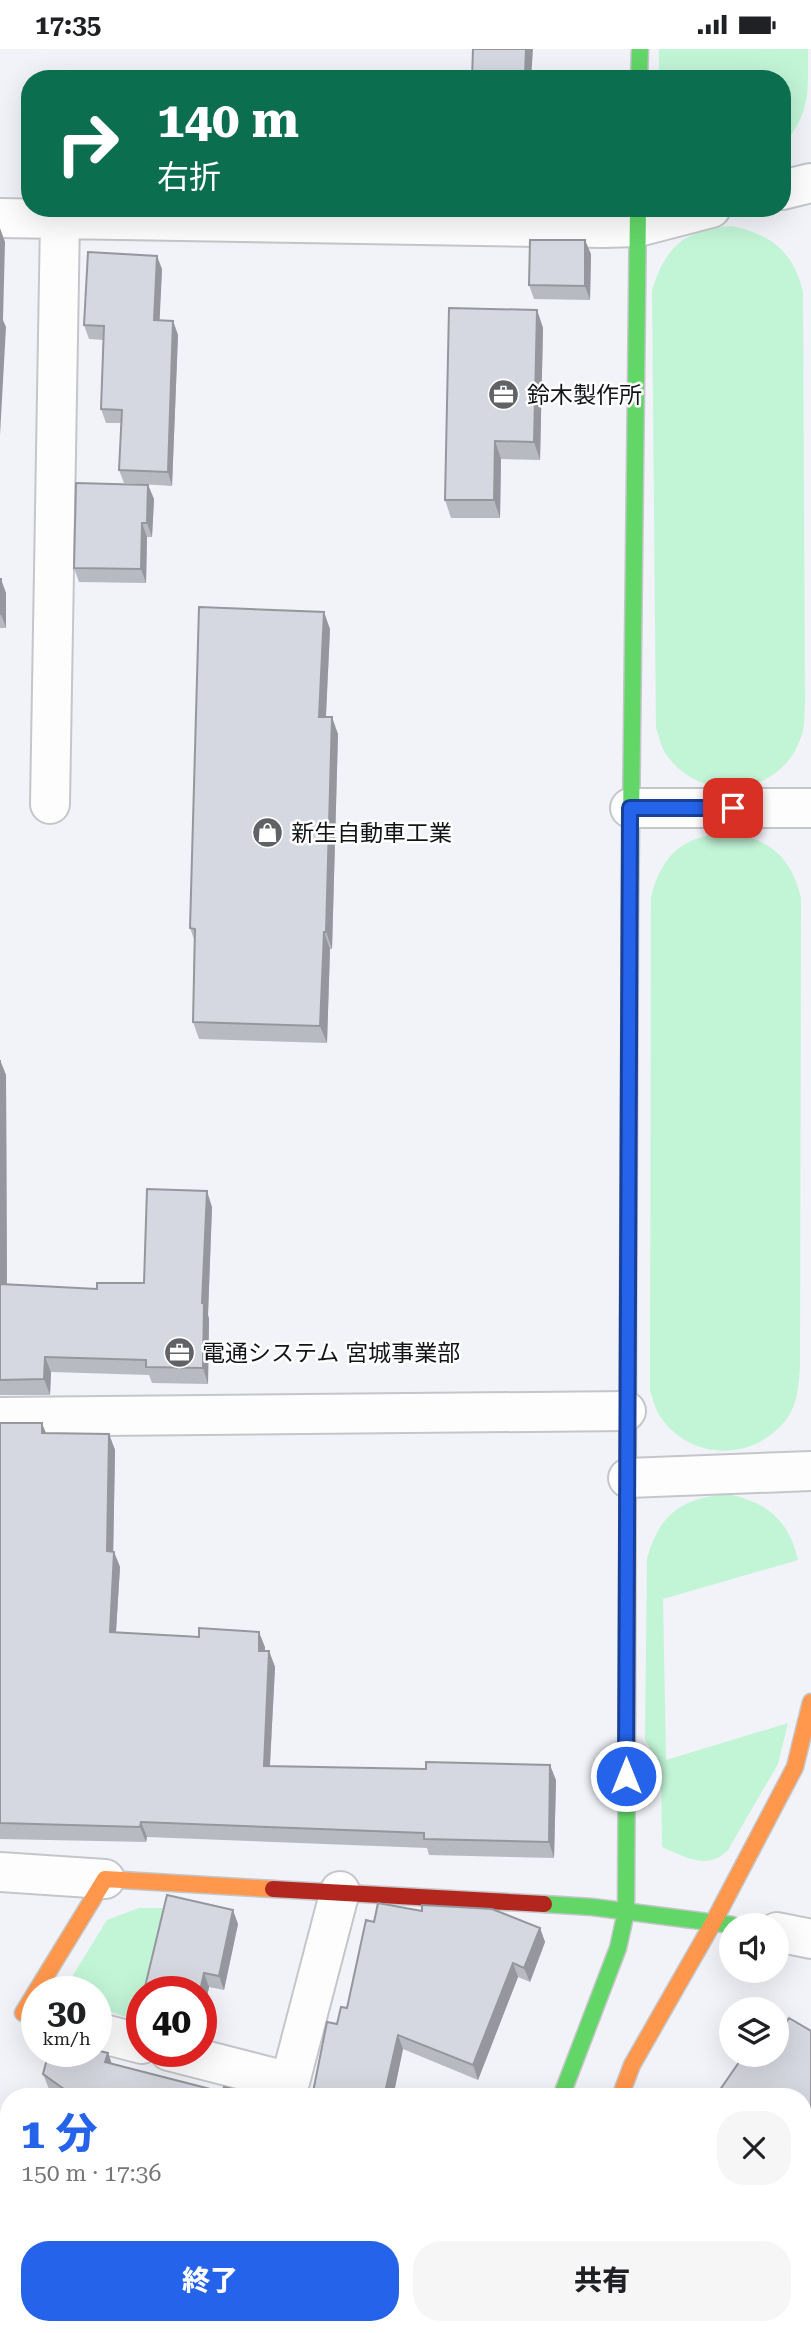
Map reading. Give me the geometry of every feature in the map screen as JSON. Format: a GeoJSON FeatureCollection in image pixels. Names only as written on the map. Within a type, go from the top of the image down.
{"type":"FeatureCollection","features":[{"type":"Feature","properties":{"kind":"street"},"geometry":{"type":"LineString","coordinates":[[639,70],[640,49]]}},
{"type":"Feature","properties":{"kind":"street"},"geometry":{"type":"LineString","coordinates":[[791,188],[811,183]]}},
{"type":"Feature","properties":{"kind":"street"},"geometry":{"type":"LineString","coordinates":[[0,218],[638,218],[630,808],[626,1912],[618,1948],[564,2088]]}},
{"type":"Feature","properties":{"kind":"street"},"geometry":{"type":"LineString","coordinates":[[50,804],[60,219]]}},
{"type":"Feature","properties":{"kind":"street"},"geometry":{"type":"LineString","coordinates":[[630,808],[811,808]]}},
{"type":"Feature","properties":{"kind":"street"},"geometry":{"type":"LineString","coordinates":[[0,1417],[626,1411]]}},
{"type":"Feature","properties":{"kind":"street"},"geometry":{"type":"LineString","coordinates":[[628,1478],[811,1471]]}},
{"type":"Feature","properties":{"kind":"street"},"geometry":{"type":"LineString","coordinates":[[623,2088],[632,2065],[713,1923],[795,1767],[811,1702]]}},
{"type":"Feature","properties":{"kind":"street"},"geometry":{"type":"LineString","coordinates":[[0,1872],[592,1907],[719,1924]]}},
{"type":"Feature","properties":{"kind":"street"},"geometry":{"type":"LineString","coordinates":[[46,1976],[105,1879]]}},
{"type":"Feature","properties":{"kind":"street"},"geometry":{"type":"LineString","coordinates":[[217,2063],[290,2082],[340,1891]]}},
{"type":"Feature","properties":{"kind":"street"},"geometry":{"type":"LineString","coordinates":[[789,1934],[811,1939]]}},
{"type":"Feature","properties":{"kind":"green space"},"geometry":{"type":"Polygon","coordinates":[[[659,49],[808,49],[806,101],[791,134],[791,70],[659,70],[659,49]]]}},
{"type":"Feature","properties":{"kind":"green space"},"geometry":{"type":"Polygon","coordinates":[[[732,226],[759,234],[779,247],[793,266],[803,292],[805,703],[803,730],[794,752],[780,769],[763,781],[743,787],[721,787],[700,782],[681,771],[665,753],[656,728],[652,291],[664,262],[680,243],[702,231],[732,226]]]}},
{"type":"Feature","properties":{"kind":"green space"},"geometry":{"type":"Polygon","coordinates":[[[731,832],[757,840],[777,853],[791,872],[801,898],[800,1365],[796,1399],[788,1417],[775,1432],[741,1449],[723,1451],[688,1442],[673,1431],[658,1413],[650,1391],[651,897],[662,868],[678,849],[701,837],[731,832]]]}},
{"type":"Feature","properties":{"kind":"green space"},"geometry":{"type":"Polygon","coordinates":[[[728,1494],[754,1502],[774,1515],[788,1534],[798,1560],[663,1599],[666,1760],[788,1723],[778,1764],[728,1850],[712,1860],[704,1861],[687,1858],[662,1847],[661,1768],[645,1739],[647,1559],[658,1530],[675,1511],[685,1504],[728,1494]]]}},
{"type":"Feature","properties":{"kind":"green space"},"geometry":{"type":"Polygon","coordinates":[[[139,1908],[164,1908],[148,1976],[126,1976],[126,2017],[112,2012],[112,1976],[73,1975],[107,1920],[139,1908]]]}},
{"type":"Feature","properties":{"kind":"building"},"geometry":{"type":"Polygon","coordinates":[[[473,49],[526,49],[525,70],[472,70],[473,49]]]}},
{"type":"Feature","properties":{"kind":"building"},"geometry":{"type":"Polygon","coordinates":[[[530,240],[585,240],[585,286],[529,285],[530,240]]]}},
{"type":"Feature","properties":{"kind":"building"},"geometry":{"type":"Polygon","coordinates":[[[88,252],[157,256],[154,320],[173,321],[168,472],[119,470],[122,410],[101,409],[104,326],[84,325],[88,252]]]}},
{"type":"Feature","properties":{"kind":"building"},"geometry":{"type":"Polygon","coordinates":[[[449,308],[537,310],[534,442],[495,441],[494,500],[445,500],[449,308]]]}},
{"type":"Feature","properties":{"kind":"building"},"geometry":{"type":"Polygon","coordinates":[[[76,483],[148,485],[147,523],[142,523],[141,569],[74,568],[76,483]]]}},
{"type":"Feature","properties":{"kind":"building"},"geometry":{"type":"Polygon","coordinates":[[[1,579],[1,614],[0,614],[1,579]]]}},
{"type":"Feature","properties":{"kind":"building"},"geometry":{"type":"Polygon","coordinates":[[[199,607],[324,612],[319,717],[332,717],[326,932],[320,1026],[193,1022],[195,929],[190,928],[199,607]]]}},
{"type":"Feature","properties":{"kind":"building"},"geometry":{"type":"Polygon","coordinates":[[[0,1060],[1,1284],[97,1289],[97,1283],[144,1283],[147,1189],[207,1191],[202,1303],[203,1368],[146,1367],[146,1360],[45,1357],[44,1379],[0,1380],[0,1060]]]}},
{"type":"Feature","properties":{"kind":"building"},"geometry":{"type":"Polygon","coordinates":[[[0,1423],[42,1423],[42,1433],[109,1434],[107,1551],[114,1552],[110,1632],[199,1637],[199,1628],[259,1632],[259,1651],[269,1651],[264,1766],[426,1769],[426,1762],[550,1765],[549,1842],[424,1839],[424,1833],[141,1822],[140,1827],[0,1823],[0,1423]]]}},
{"type":"Feature","properties":{"kind":"building"},"geometry":{"type":"Polygon","coordinates":[[[167,1895],[233,1910],[219,1976],[204,1973],[203,1976],[148,1976],[167,1895]]]}},
{"type":"Feature","properties":{"kind":"building"},"geometry":{"type":"Polygon","coordinates":[[[378,1903],[422,1911],[422,1905],[492,1909],[540,1928],[524,1968],[513,1963],[473,2065],[398,2035],[386,2088],[314,2088],[327,2022],[337,2024],[341,2007],[347,2008],[366,1920],[374,1922],[378,1903]]]}},
{"type":"Feature","properties":{"kind":"building"},"geometry":{"type":"Polygon","coordinates":[[[789,2018],[811,2031],[811,2088],[721,2088],[736,2067],[789,2067],[789,2018]]]}},
{"type":"Feature","properties":{"kind":"building"},"geometry":{"type":"Polygon","coordinates":[[[112,2064],[206,2088],[62,2088],[43,2074],[45,2067],[112,2067],[112,2064]]]}},
{"type":"Feature","properties":{"kind":"traffic: fast"},"geometry":{"type":"LineString","coordinates":[[639,70],[640,49]]}},
{"type":"Feature","properties":{"kind":"traffic: fast"},"geometry":{"type":"LineString","coordinates":[[630,911],[638,217]]}},
{"type":"Feature","properties":{"kind":"traffic: fast"},"geometry":{"type":"LineString","coordinates":[[564,2088],[618,1948],[626,1912],[627,1714]]}},
{"type":"Feature","properties":{"kind":"traffic: fast"},"geometry":{"type":"LineString","coordinates":[[544,1904],[592,1907],[719,1923]]}},
{"type":"Feature","properties":{"kind":"traffic: slow"},"geometry":{"type":"LineString","coordinates":[[628,1319],[630,911]]}},
{"type":"Feature","properties":{"kind":"traffic: slow"},"geometry":{"type":"LineString","coordinates":[[623,2088],[632,2065],[713,1923],[795,1767],[811,1702]]}},
{"type":"Feature","properties":{"kind":"traffic: slow"},"geometry":{"type":"LineString","coordinates":[[46,1976],[105,1879],[273,1889]]}},
{"type":"Feature","properties":{"kind":"traffic: jam"},"geometry":{"type":"LineString","coordinates":[[627,1714],[628,1319]]}},
{"type":"Feature","properties":{"kind":"traffic: jam"},"geometry":{"type":"LineString","coordinates":[[273,1889],[544,1904]]}},
{"type":"Feature","properties":{"kind":"place","name":"鈴木製作所"},"geometry":{"type":"Point","coordinates":[504,395]}},
{"type":"Feature","properties":{"kind":"place","name":"新生自動車工業"},"geometry":{"type":"Point","coordinates":[268,833]}},
{"type":"Feature","properties":{"kind":"place","name":"電通システム 宮城事業部"},"geometry":{"type":"Point","coordinates":[179,1353]}},
{"type":"Feature","properties":{"kind":"route"},"geometry":{"type":"LineString","coordinates":[[626,1776],[630,808],[733,808]]}}]}
